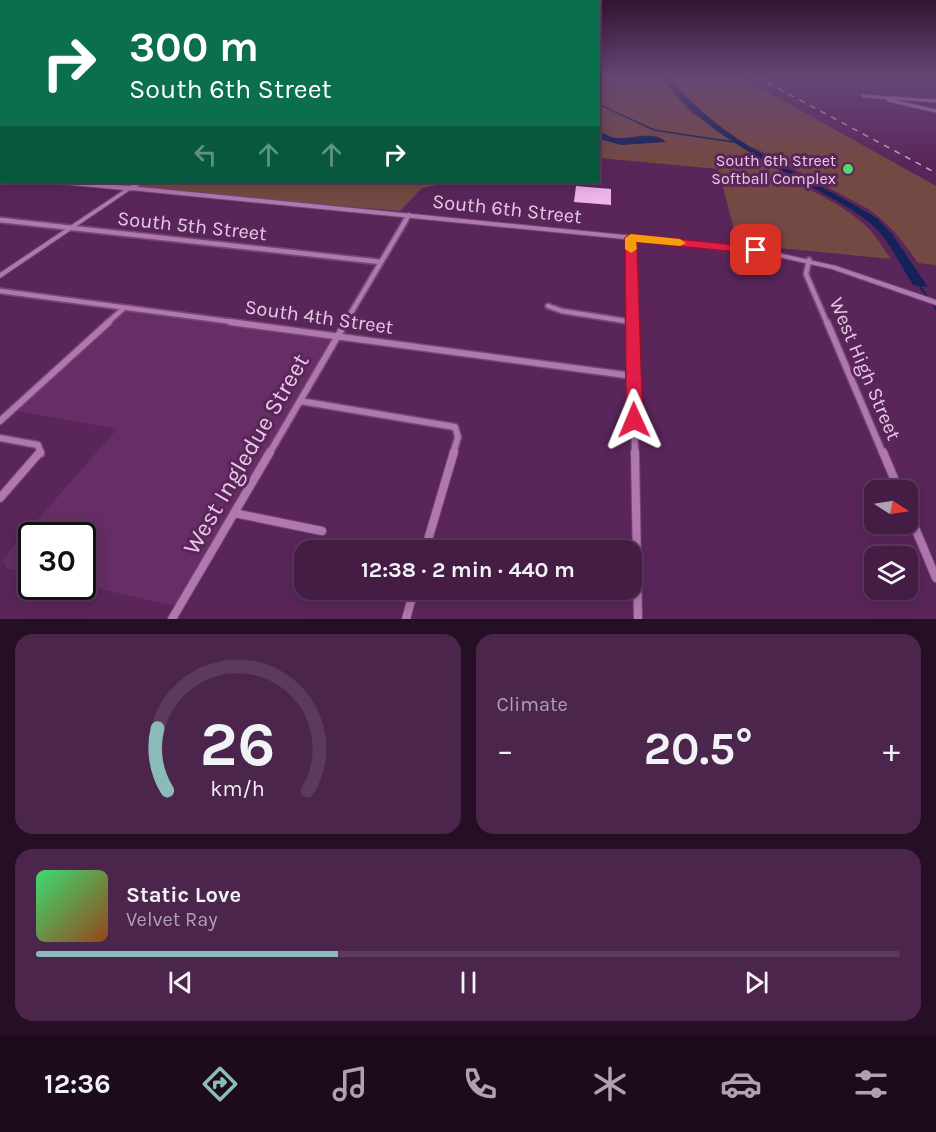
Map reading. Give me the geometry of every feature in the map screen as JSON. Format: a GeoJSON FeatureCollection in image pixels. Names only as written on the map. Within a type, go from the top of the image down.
{"type":"FeatureCollection","features":[{"type":"Feature","properties":{"kind":"main road","name":"South 6th Street"},"geometry":{"type":"LineString","coordinates":[[73,183],[756,250],[809,260],[873,279],[936,303]]}},
{"type":"Feature","properties":{"kind":"main road"},"geometry":{"type":"LineString","coordinates":[[0,276],[130,188]]}},
{"type":"Feature","properties":{"kind":"street"},"geometry":{"type":"LineString","coordinates":[[916,106],[936,111]]}},
{"type":"Feature","properties":{"kind":"street"},"geometry":{"type":"LineString","coordinates":[[130,188],[138,183]]}},
{"type":"Feature","properties":{"kind":"street","name":"West Ingledue Street"},"geometry":{"type":"LineString","coordinates":[[172,619],[408,215]]}},
{"type":"Feature","properties":{"kind":"street","name":"South 5th Street"},"geometry":{"type":"LineString","coordinates":[[0,220],[381,262]]}},
{"type":"Feature","properties":{"kind":"street"},"geometry":{"type":"LineString","coordinates":[[631,238],[638,619]]}},
{"type":"Feature","properties":{"kind":"street","name":"West High Street"},"geometry":{"type":"LineString","coordinates":[[809,260],[806,274],[894,480]]}},
{"type":"Feature","properties":{"kind":"street","name":"South 4th Street"},"geometry":{"type":"LineString","coordinates":[[0,291],[633,376]]}},
{"type":"Feature","properties":{"kind":"street"},"geometry":{"type":"LineString","coordinates":[[548,306],[562,311],[632,322]]}},
{"type":"Feature","properties":{"kind":"street"},"geometry":{"type":"LineString","coordinates":[[0,421],[124,308]]}},
{"type":"Feature","properties":{"kind":"street"},"geometry":{"type":"LineString","coordinates":[[300,401],[446,424],[455,428],[458,437],[428,540]]}},
{"type":"Feature","properties":{"kind":"street"},"geometry":{"type":"LineString","coordinates":[[0,438],[38,445],[41,448],[41,454],[0,498]]}},
{"type":"Feature","properties":{"kind":"street"},"geometry":{"type":"LineString","coordinates":[[234,513],[322,531]]}},
{"type":"Feature","properties":{"kind":"street"},"geometry":{"type":"LineString","coordinates":[[918,534],[936,578]]}},
{"type":"Feature","properties":{"kind":"street"},"geometry":{"type":"LineString","coordinates":[[406,619],[411,600]]}},
{"type":"Feature","properties":{"kind":"shaded area"},"geometry":{"type":"Polygon","coordinates":[[[600,106],[685,106],[692,114],[719,127],[697,106],[793,106],[936,186],[936,265],[918,263],[896,233],[868,209],[753,147],[778,170],[852,214],[876,237],[891,259],[738,244],[718,169],[600,158],[600,106]]]}},
{"type":"Feature","properties":{"kind":"shaded area"},"geometry":{"type":"Polygon","coordinates":[[[138,183],[448,183],[422,188],[400,211],[131,188],[138,183]]]}},
{"type":"Feature","properties":{"kind":"shaded area"},"geometry":{"type":"Polygon","coordinates":[[[124,308],[338,336],[179,607],[96,588],[96,522],[35,522],[117,429],[12,410],[124,308]]]}},
{"type":"Feature","properties":{"kind":"shaded area"},"geometry":{"type":"Polygon","coordinates":[[[18,542],[18,571],[6,568],[3,559],[18,542]]]}},
{"type":"Feature","properties":{"kind":"water"},"geometry":{"type":"Polygon","coordinates":[[[687,106],[696,106],[739,140],[766,157],[878,219],[892,234],[928,287],[913,285],[883,237],[865,219],[755,156],[695,114],[687,106]]]}},
{"type":"Feature","properties":{"kind":"water"},"geometry":{"type":"Polygon","coordinates":[[[600,132],[617,138],[656,136],[666,142],[621,145],[600,139],[600,132]]]}},
{"type":"Feature","properties":{"kind":"building"},"geometry":{"type":"Polygon","coordinates":[[[576,186],[611,189],[611,205],[574,202],[576,186]]]}},
{"type":"Feature","properties":{"kind":"waterway"},"geometry":{"type":"LineString","coordinates":[[602,106],[654,130],[733,142]]}},
{"type":"Feature","properties":{"kind":"waterway"},"geometry":{"type":"LineString","coordinates":[[919,285],[928,298]]}},
{"type":"Feature","properties":{"kind":"waterway"},"geometry":{"type":"LineString","coordinates":[[931,302],[936,309]]}},
{"type":"Feature","properties":{"kind":"railway"},"geometry":{"type":"LineString","coordinates":[[811,106],[936,173]]}},
{"type":"Feature","properties":{"kind":"slow traffic"},"geometry":{"type":"LineString","coordinates":[[631,249],[631,238],[680,243]]}},
{"type":"Feature","properties":{"kind":"place","name":"South 6th Street Softball Complex"},"geometry":{"type":"Point","coordinates":[848,169]}},
{"type":"Feature","properties":{"kind":"route"},"geometry":{"type":"LineString","coordinates":[[634,420],[631,238],[756,250]]}}]}
